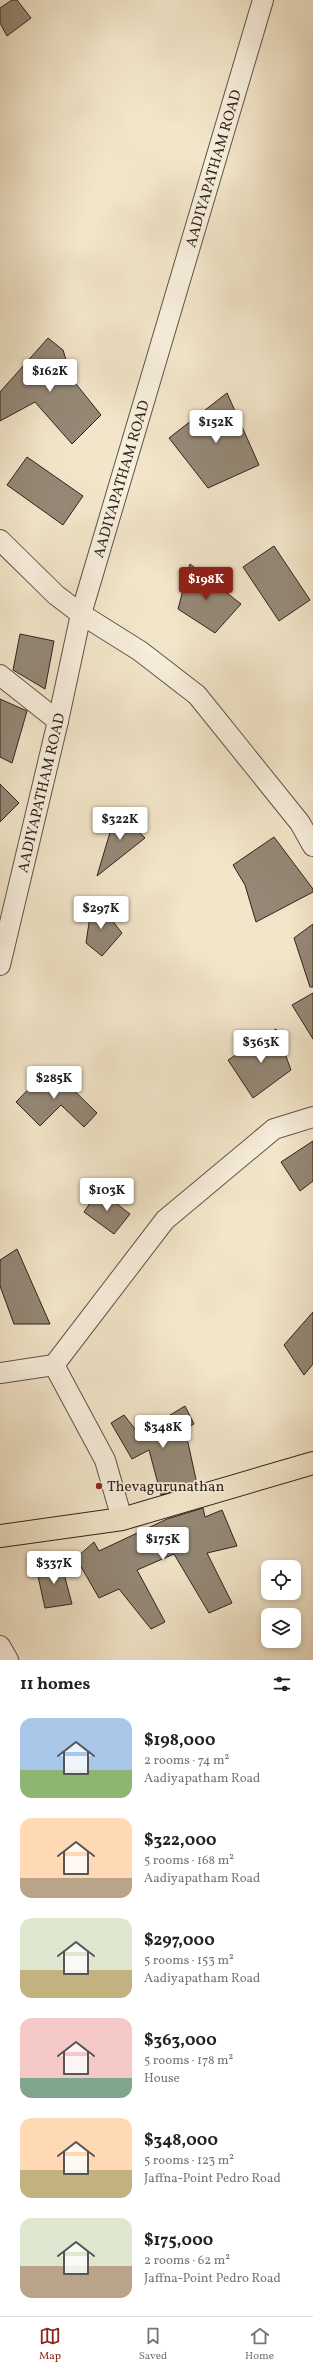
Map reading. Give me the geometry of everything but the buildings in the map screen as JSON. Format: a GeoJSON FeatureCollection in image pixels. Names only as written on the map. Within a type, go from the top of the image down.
{"type":"FeatureCollection","features":[{"type":"Feature","properties":{"kind":"main road"},"geometry":{"type":"LineString","coordinates":[[0,1536],[122,1519],[313,1463]]}},
{"type":"Feature","properties":{"kind":"street","name":"AADIYAPATHAM ROAD"},"geometry":{"type":"LineString","coordinates":[[0,964],[58,721],[81,614],[263,0]]}},
{"type":"Feature","properties":{"kind":"street"},"geometry":{"type":"LineString","coordinates":[[0,540],[56,595],[81,614],[140,651],[197,695],[300,823],[313,846]]}},
{"type":"Feature","properties":{"kind":"street"},"geometry":{"type":"LineString","coordinates":[[0,675],[58,721]]}},
{"type":"Feature","properties":{"kind":"street"},"geometry":{"type":"LineString","coordinates":[[0,1372],[54,1365],[165,1220],[274,1129],[313,1117]]}},
{"type":"Feature","properties":{"kind":"street"},"geometry":{"type":"LineString","coordinates":[[54,1365],[105,1460],[122,1519]]}},
{"type":"Feature","properties":{"kind":"street"},"geometry":{"type":"LineString","coordinates":[[0,1646],[8,1660]]}},
{"type":"Feature","properties":{"kind":"place","name":"Thevagurunathan"},"geometry":{"type":"Point","coordinates":[99,1486]}}]}
